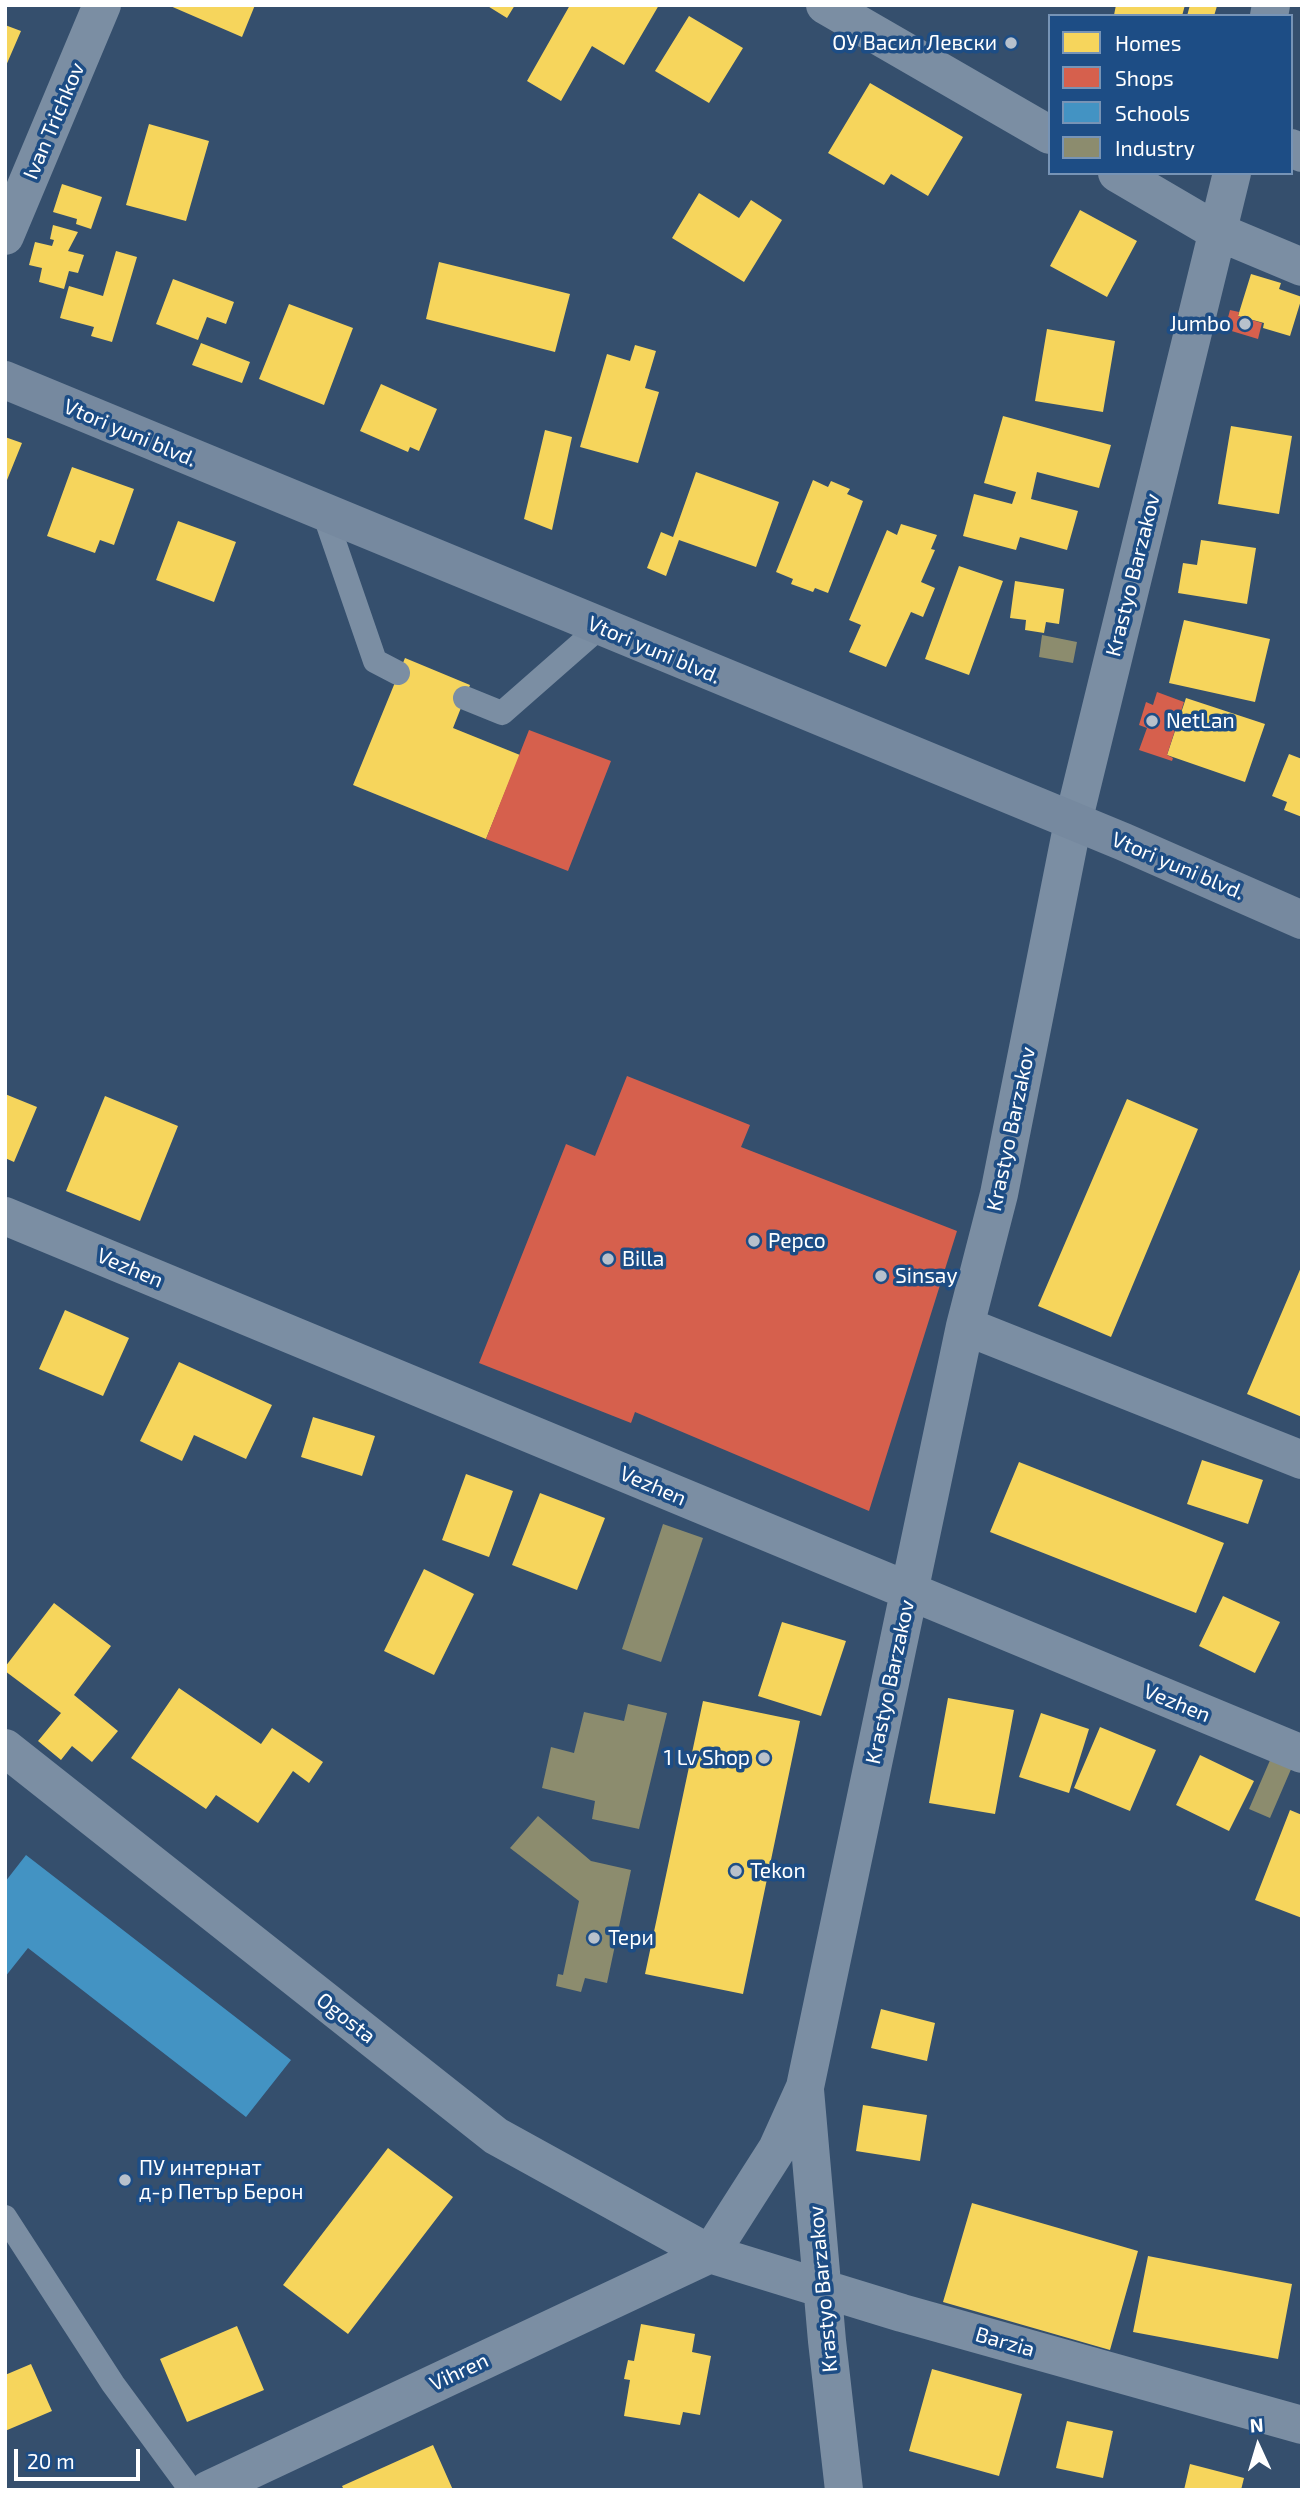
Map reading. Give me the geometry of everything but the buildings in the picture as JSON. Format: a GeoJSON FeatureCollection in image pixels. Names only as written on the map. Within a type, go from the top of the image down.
{"type":"FeatureCollection","features":[{"type":"Feature","properties":{"kind":"street","name":"Ivan Trichkov"},"geometry":{"type":"LineString","coordinates":[[5,236],[102,5]]}},
{"type":"Feature","properties":{"kind":"street"},"geometry":{"type":"LineString","coordinates":[[825,5],[1048,134]]}},
{"type":"Feature","properties":{"kind":"street"},"geometry":{"type":"LineString","coordinates":[[1120,175],[1216,231],[1302,267]]}},
{"type":"Feature","properties":{"kind":"street","name":"Krastyo Barzakov"},"geometry":{"type":"LineString","coordinates":[[710,2254],[777,2150],[805,2087],[965,1326],[999,1194],[1073,822],[1231,175]]}},
{"type":"Feature","properties":{"kind":"street","name":"Vtori yuni blvd."},"geometry":{"type":"LineString","coordinates":[[5,380],[1073,822],[1302,920]]}},
{"type":"Feature","properties":{"kind":"street","name":"Vezhen"},"geometry":{"type":"LineString","coordinates":[[5,1216],[1302,1754]]}},
{"type":"Feature","properties":{"kind":"street"},"geometry":{"type":"LineString","coordinates":[[965,1326],[1302,1460]]}},
{"type":"Feature","properties":{"kind":"street","name":"Ogosta"},"geometry":{"type":"LineString","coordinates":[[5,1748],[496,2136],[710,2254]]}},
{"type":"Feature","properties":{"kind":"street","name":"Krastyo Barzakov"},"geometry":{"type":"LineString","coordinates":[[805,2087],[822,2288],[844,2490]]}},
{"type":"Feature","properties":{"kind":"street","name":"Barzia"},"geometry":{"type":"LineString","coordinates":[[710,2254],[1302,2425]]}},
{"type":"Feature","properties":{"kind":"street","name":"Vihren"},"geometry":{"type":"LineString","coordinates":[[208,2490],[710,2254]]}},
{"type":"Feature","properties":{"kind":"lane"},"geometry":{"type":"LineString","coordinates":[[324,513],[375,661],[398,673]]}},
{"type":"Feature","properties":{"kind":"lane"},"geometry":{"type":"LineString","coordinates":[[465,698],[502,713],[600,628]]}},
{"type":"Feature","properties":{"kind":"lane"},"geometry":{"type":"LineString","coordinates":[[5,2217],[113,2384],[191,2490]]}},
{"type":"Feature","properties":{"kind":"place","name":"ОУ Васил Левски"},"geometry":{"type":"Point","coordinates":[1011,43]}},
{"type":"Feature","properties":{"kind":"place","name":"Jumbo"},"geometry":{"type":"Point","coordinates":[1245,324]}},
{"type":"Feature","properties":{"kind":"place","name":"NetLan"},"geometry":{"type":"Point","coordinates":[1152,721]}},
{"type":"Feature","properties":{"kind":"place","name":"Pepco"},"geometry":{"type":"Point","coordinates":[754,1241]}},
{"type":"Feature","properties":{"kind":"place","name":"Billa"},"geometry":{"type":"Point","coordinates":[608,1259]}},
{"type":"Feature","properties":{"kind":"place","name":"Sinsay"},"geometry":{"type":"Point","coordinates":[881,1276]}},
{"type":"Feature","properties":{"kind":"place","name":"1 Lv Shop"},"geometry":{"type":"Point","coordinates":[764,1758]}},
{"type":"Feature","properties":{"kind":"place","name":"Tekon"},"geometry":{"type":"Point","coordinates":[736,1871]}},
{"type":"Feature","properties":{"kind":"place","name":"Тери"},"geometry":{"type":"Point","coordinates":[594,1938]}},
{"type":"Feature","properties":{"kind":"place","name":"ПУ интернат д-р Петър Берон"},"geometry":{"type":"Point","coordinates":[125,2180]}}]}
